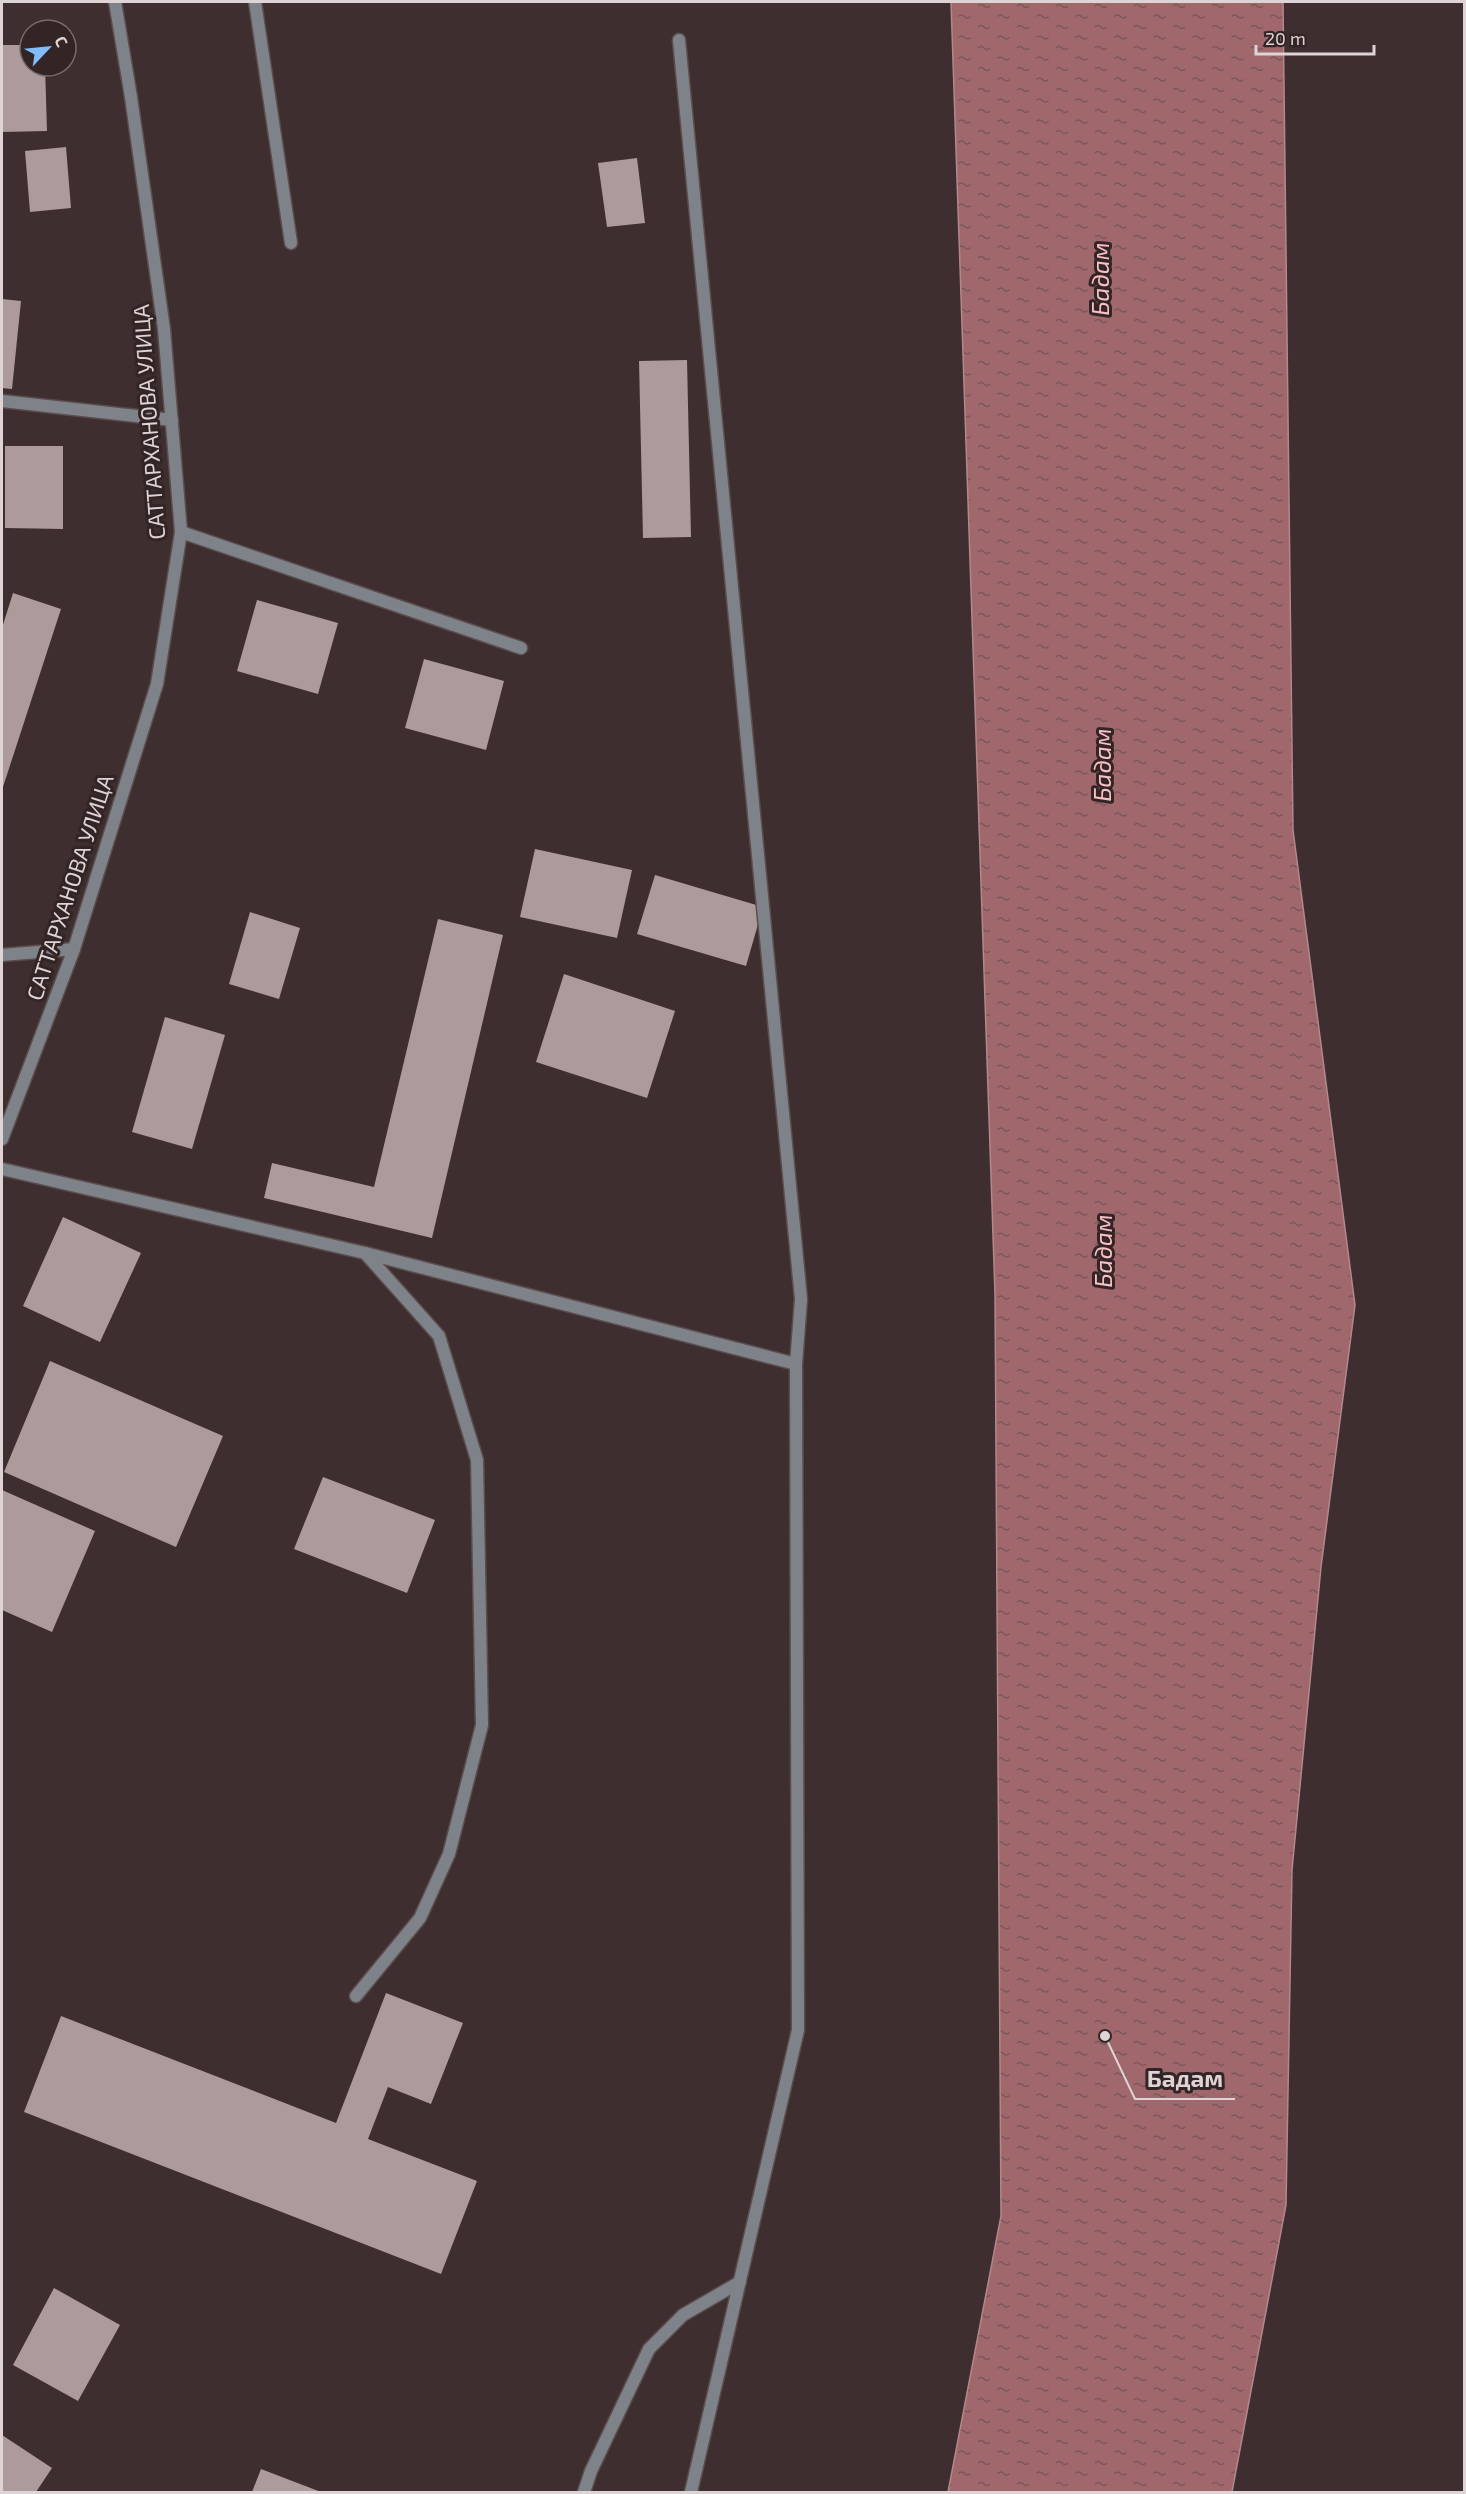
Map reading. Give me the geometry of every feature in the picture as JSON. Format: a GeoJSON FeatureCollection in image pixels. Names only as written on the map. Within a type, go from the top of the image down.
{"type":"FeatureCollection","features":[{"type":"Feature","properties":{"kind":"street","name":"САТТАРХАНОВА УЛИЦА"},"geometry":{"type":"LineString","coordinates":[[2,1139],[74,949],[157,684],[181,532],[164,329],[115,2]]}},
{"type":"Feature","properties":{"kind":"street"},"geometry":{"type":"LineString","coordinates":[[255,2],[291,243]]}},
{"type":"Feature","properties":{"kind":"street"},"geometry":{"type":"LineString","coordinates":[[679,40],[800,1287],[796,1364],[798,2030],[691,2493]]}},
{"type":"Feature","properties":{"kind":"street"},"geometry":{"type":"LineString","coordinates":[[2,401],[172,420]]}},
{"type":"Feature","properties":{"kind":"street"},"geometry":{"type":"LineString","coordinates":[[181,532],[521,648]]}},
{"type":"Feature","properties":{"kind":"street"},"geometry":{"type":"LineString","coordinates":[[2,955],[74,949]]}},
{"type":"Feature","properties":{"kind":"street"},"geometry":{"type":"LineString","coordinates":[[2,1169],[365,1253],[796,1364]]}},
{"type":"Feature","properties":{"kind":"street"},"geometry":{"type":"LineString","coordinates":[[356,1996],[420,1918],[430,1897],[449,1854],[482,1725],[477,1562],[477,1460],[439,1336],[365,1253]]}},
{"type":"Feature","properties":{"kind":"street"},"geometry":{"type":"LineString","coordinates":[[584,2493],[591,2471],[649,2349],[682,2315],[740,2282]]}},
{"type":"Feature","properties":{"kind":"water"},"geometry":{"type":"Polygon","coordinates":[[[951,2],[1283,2],[1293,830],[1355,1305],[1321,1567],[1292,1870],[1286,2205],[1232,2492],[948,2492],[1001,2216],[995,1294],[951,2]]]}},
{"type":"Feature","properties":{"kind":"building"},"geometry":{"type":"Polygon","coordinates":[[[2,45],[18,45],[18,78],[45,78],[47,131],[2,132],[2,45]]]}},
{"type":"Feature","properties":{"kind":"building"},"geometry":{"type":"Polygon","coordinates":[[[66,147],[71,208],[30,212],[25,151],[66,147]]]}},
{"type":"Feature","properties":{"kind":"building"},"geometry":{"type":"Polygon","coordinates":[[[637,158],[645,223],[607,227],[598,163],[637,158]]]}},
{"type":"Feature","properties":{"kind":"building"},"geometry":{"type":"Polygon","coordinates":[[[2,299],[21,301],[12,389],[2,388],[2,299]]]}},
{"type":"Feature","properties":{"kind":"building"},"geometry":{"type":"Polygon","coordinates":[[[687,360],[691,537],[643,538],[639,361],[687,360]]]}},
{"type":"Feature","properties":{"kind":"building"},"geometry":{"type":"Polygon","coordinates":[[[5,446],[63,446],[63,529],[5,528],[5,446]]]}},
{"type":"Feature","properties":{"kind":"building"},"geometry":{"type":"Polygon","coordinates":[[[13,593],[61,609],[2,790],[2,628],[13,593]]]}},
{"type":"Feature","properties":{"kind":"building"},"geometry":{"type":"Polygon","coordinates":[[[257,600],[338,623],[318,694],[237,671],[257,600]]]}},
{"type":"Feature","properties":{"kind":"building"},"geometry":{"type":"Polygon","coordinates":[[[424,659],[504,681],[486,750],[405,728],[424,659]]]}},
{"type":"Feature","properties":{"kind":"building"},"geometry":{"type":"Polygon","coordinates":[[[535,849],[632,870],[617,938],[520,917],[535,849]]]}},
{"type":"Feature","properties":{"kind":"building"},"geometry":{"type":"Polygon","coordinates":[[[655,875],[763,907],[746,966],[637,934],[655,875]]]}},
{"type":"Feature","properties":{"kind":"building"},"geometry":{"type":"Polygon","coordinates":[[[250,912],[300,928],[279,999],[229,984],[250,912]]]}},
{"type":"Feature","properties":{"kind":"building"},"geometry":{"type":"Polygon","coordinates":[[[438,919],[503,935],[432,1238],[264,1198],[272,1163],[374,1187],[438,919]]]}},
{"type":"Feature","properties":{"kind":"building"},"geometry":{"type":"Polygon","coordinates":[[[564,974],[675,1011],[647,1098],[536,1062],[564,974]]]}},
{"type":"Feature","properties":{"kind":"building"},"geometry":{"type":"Polygon","coordinates":[[[165,1017],[225,1035],[192,1149],[132,1132],[165,1017]]]}},
{"type":"Feature","properties":{"kind":"building"},"geometry":{"type":"Polygon","coordinates":[[[63,1217],[141,1253],[100,1342],[23,1306],[63,1217]]]}},
{"type":"Feature","properties":{"kind":"building"},"geometry":{"type":"Polygon","coordinates":[[[50,1361],[223,1436],[176,1547],[4,1472],[50,1361]]]}},
{"type":"Feature","properties":{"kind":"building"},"geometry":{"type":"Polygon","coordinates":[[[323,1477],[435,1520],[407,1593],[294,1549],[323,1477]]]}},
{"type":"Feature","properties":{"kind":"building"},"geometry":{"type":"Polygon","coordinates":[[[2,1490],[95,1531],[52,1632],[2,1610],[2,1490]]]}},
{"type":"Feature","properties":{"kind":"building"},"geometry":{"type":"Polygon","coordinates":[[[386,1993],[463,2023],[431,2104],[388,2087],[368,2139],[477,2181],[441,2274],[24,2112],[61,2016],[336,2123],[386,1993]]]}},
{"type":"Feature","properties":{"kind":"building"},"geometry":{"type":"Polygon","coordinates":[[[54,2288],[120,2325],[78,2401],[13,2365],[54,2288]]]}},
{"type":"Feature","properties":{"kind":"building"},"geometry":{"type":"Polygon","coordinates":[[[2,2435],[52,2468],[36,2492],[2,2492],[2,2435]]]}},
{"type":"Feature","properties":{"kind":"building"},"geometry":{"type":"Polygon","coordinates":[[[261,2469],[321,2492],[252,2492],[261,2469]]]}},
{"type":"Feature","properties":{"kind":"place","name":"Бадам"},"geometry":{"type":"Point","coordinates":[1105,2036]}}]}
